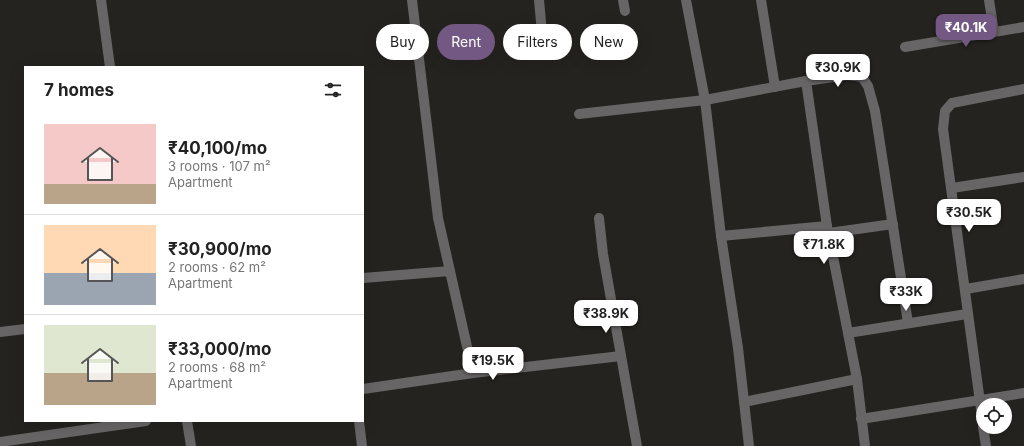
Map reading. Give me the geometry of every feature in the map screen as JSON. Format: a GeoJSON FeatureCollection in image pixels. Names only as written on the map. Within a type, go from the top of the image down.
{"type":"FeatureCollection","features":[{"type":"Feature","properties":{"kind":"street"},"geometry":{"type":"LineString","coordinates":[[101,0],[110,66]]}},
{"type":"Feature","properties":{"kind":"street"},"geometry":{"type":"LineString","coordinates":[[412,0],[438,218],[473,373]]}},
{"type":"Feature","properties":{"kind":"street"},"geometry":{"type":"LineString","coordinates":[[539,0],[541,24]]}},
{"type":"Feature","properties":{"kind":"street"},"geometry":{"type":"LineString","coordinates":[[623,0],[625,11]]}},
{"type":"Feature","properties":{"kind":"street"},"geometry":{"type":"LineString","coordinates":[[686,0],[705,100],[721,236],[738,348],[749,446]]}},
{"type":"Feature","properties":{"kind":"street"},"geometry":{"type":"LineString","coordinates":[[761,0],[775,87]]}},
{"type":"Feature","properties":{"kind":"street"},"geometry":{"type":"LineString","coordinates":[[990,0],[994,32]]}},
{"type":"Feature","properties":{"kind":"street"},"geometry":{"type":"LineString","coordinates":[[905,47],[1024,27]]}},
{"type":"Feature","properties":{"kind":"street"},"geometry":{"type":"LineString","coordinates":[[579,114],[705,100],[806,80],[855,75],[862,77],[865,80],[875,111],[908,323]]}},
{"type":"Feature","properties":{"kind":"street"},"geometry":{"type":"LineString","coordinates":[[806,80],[828,230],[857,379],[865,446]]}},
{"type":"Feature","properties":{"kind":"street"},"geometry":{"type":"LineString","coordinates":[[979,398],[967,314],[966,289],[944,129],[945,111],[952,103],[1024,89]]}},
{"type":"Feature","properties":{"kind":"street"},"geometry":{"type":"LineString","coordinates":[[952,188],[1024,177]]}},
{"type":"Feature","properties":{"kind":"street"},"geometry":{"type":"LineString","coordinates":[[599,218],[603,254],[637,446]]}},
{"type":"Feature","properties":{"kind":"street"},"geometry":{"type":"LineString","coordinates":[[721,236],[828,230],[893,224]]}},
{"type":"Feature","properties":{"kind":"street"},"geometry":{"type":"LineString","coordinates":[[364,278],[450,271]]}},
{"type":"Feature","properties":{"kind":"street"},"geometry":{"type":"LineString","coordinates":[[966,289],[1024,279]]}},
{"type":"Feature","properties":{"kind":"street"},"geometry":{"type":"LineString","coordinates":[[848,333],[967,314]]}},
{"type":"Feature","properties":{"kind":"street"},"geometry":{"type":"LineString","coordinates":[[0,332],[24,329]]}},
{"type":"Feature","properties":{"kind":"street"},"geometry":{"type":"LineString","coordinates":[[364,389],[473,373],[621,356]]}},
{"type":"Feature","properties":{"kind":"street"},"geometry":{"type":"LineString","coordinates":[[744,402],[857,379]]}},
{"type":"Feature","properties":{"kind":"street"},"geometry":{"type":"LineString","coordinates":[[986,398],[1024,393]]}},
{"type":"Feature","properties":{"kind":"street"},"geometry":{"type":"LineString","coordinates":[[861,419],[976,400]]}},
{"type":"Feature","properties":{"kind":"street"},"geometry":{"type":"LineString","coordinates":[[0,442],[139,422]]}},
{"type":"Feature","properties":{"kind":"street"},"geometry":{"type":"LineString","coordinates":[[187,422],[191,446]]}},
{"type":"Feature","properties":{"kind":"street"},"geometry":{"type":"LineString","coordinates":[[359,422],[362,446]]}},
{"type":"Feature","properties":{"kind":"street"},"geometry":{"type":"LineString","coordinates":[[984,434],[986,446]]}}]}
